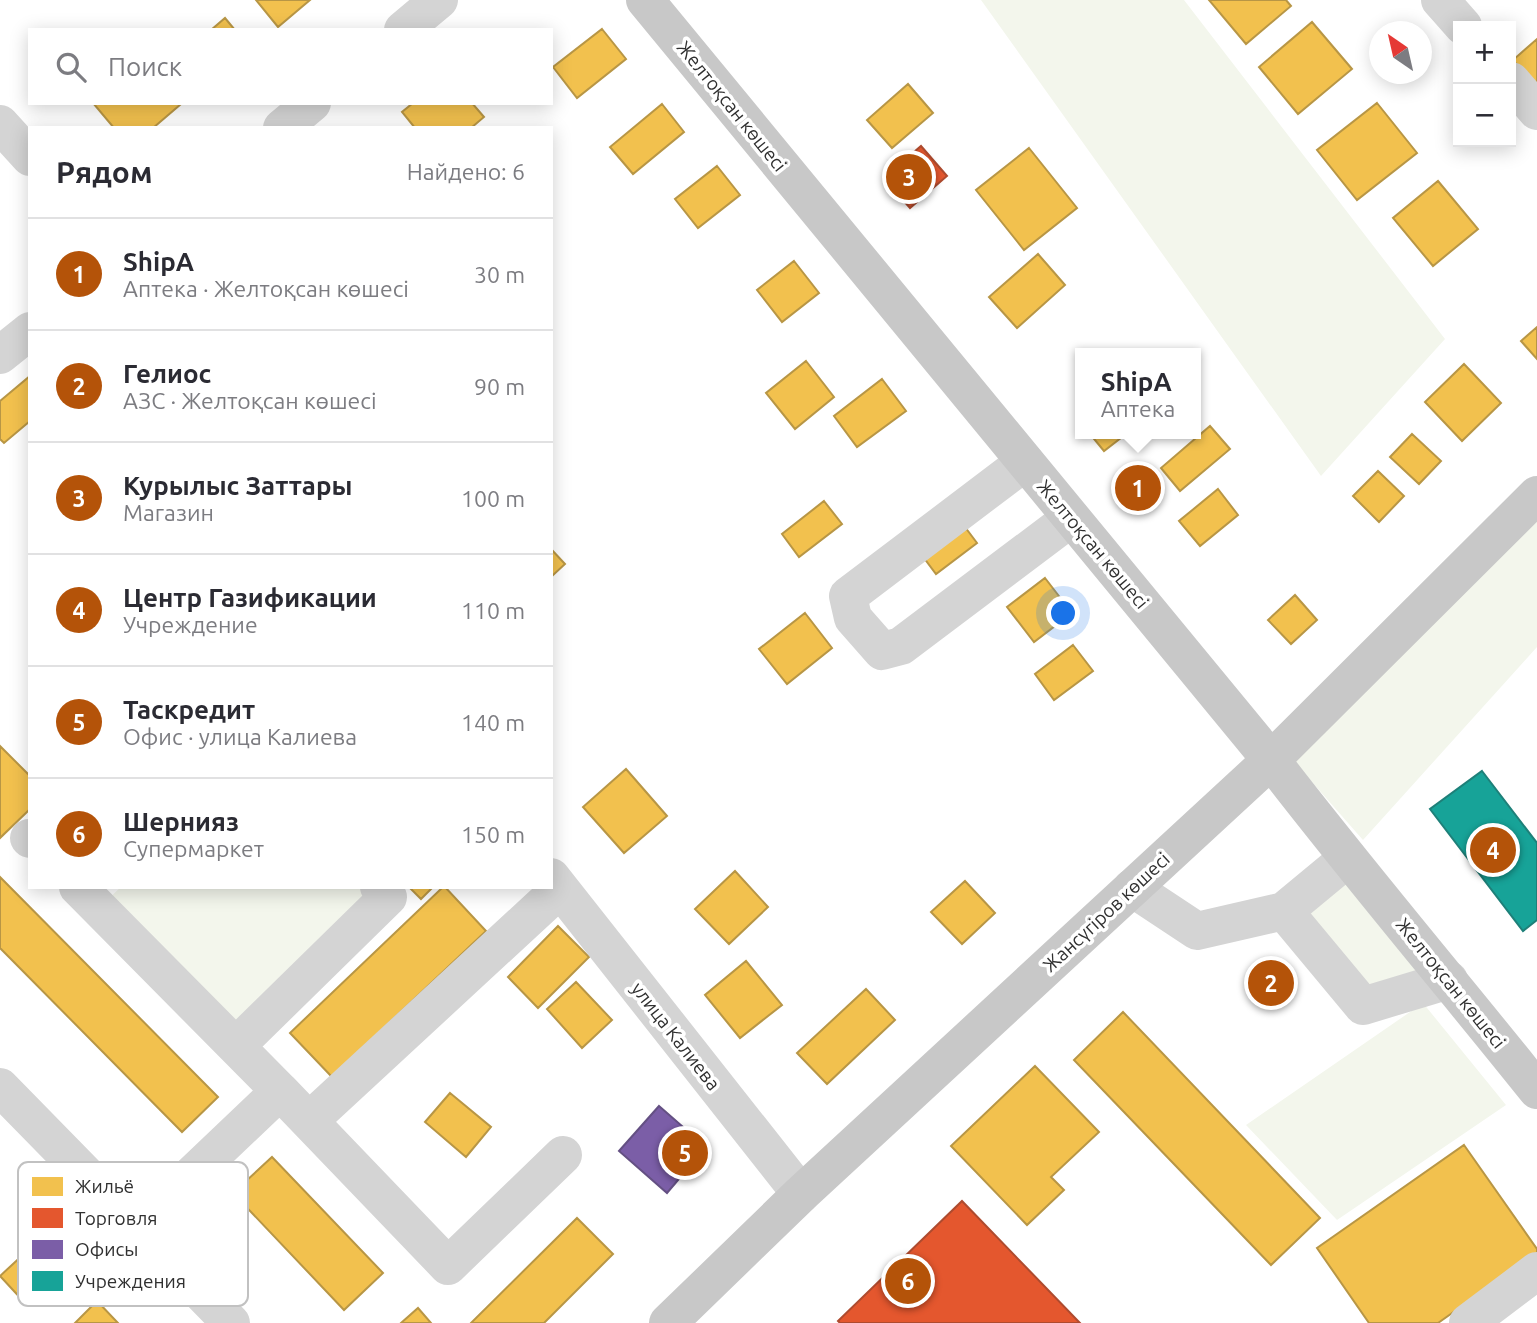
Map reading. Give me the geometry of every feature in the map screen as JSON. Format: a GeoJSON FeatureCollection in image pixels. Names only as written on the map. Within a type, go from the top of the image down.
{"type":"FeatureCollection","features":[{"type":"Feature","properties":{"kind":"main road","name":"Желтоқсан көшесі"},"geometry":{"type":"LineString","coordinates":[[645,0],[1271,760],[1537,1090]]}},
{"type":"Feature","properties":{"kind":"main road","name":"Жансүгіров көшесі"},"geometry":{"type":"LineString","coordinates":[[668,1323],[802,1194],[1271,760],[1537,495]]}},
{"type":"Feature","properties":{"kind":"street"},"geometry":{"type":"LineString","coordinates":[[405,28],[439,0]]}},
{"type":"Feature","properties":{"kind":"street"},"geometry":{"type":"LineString","coordinates":[[1440,0],[1459,21]]}},
{"type":"Feature","properties":{"kind":"street"},"geometry":{"type":"LineString","coordinates":[[1514,84],[1537,111]]}},
{"type":"Feature","properties":{"kind":"street"},"geometry":{"type":"LineString","coordinates":[[284,126],[310,105]]}},
{"type":"Feature","properties":{"kind":"street"},"geometry":{"type":"LineString","coordinates":[[0,124],[28,155]]}},
{"type":"Feature","properties":{"kind":"street"},"geometry":{"type":"LineString","coordinates":[[0,355],[28,333]]}},
{"type":"Feature","properties":{"kind":"street"},"geometry":{"type":"LineString","coordinates":[[1025,462],[848,596],[853,618],[882,651],[901,646],[1071,518]]}},
{"type":"Feature","properties":{"kind":"street"},"geometry":{"type":"LineString","coordinates":[[1132,888],[1197,931],[1284,911],[1348,858]]}},
{"type":"Feature","properties":{"kind":"street","name":"улица Калиева"},"geometry":{"type":"LineString","coordinates":[[556,883],[802,1194]]}},
{"type":"Feature","properties":{"kind":"street"},"geometry":{"type":"LineString","coordinates":[[236,1046],[388,897],[381,889]]}},
{"type":"Feature","properties":{"kind":"street"},"geometry":{"type":"LineString","coordinates":[[309,1121],[550,889]]}},
{"type":"Feature","properties":{"kind":"street"},"geometry":{"type":"LineString","coordinates":[[90,891],[448,1266],[563,1156]]}},
{"type":"Feature","properties":{"kind":"street"},"geometry":{"type":"LineString","coordinates":[[1284,911],[1363,1006],[1449,980]]}},
{"type":"Feature","properties":{"kind":"street"},"geometry":{"type":"LineString","coordinates":[[0,1087],[73,1162]]}},
{"type":"Feature","properties":{"kind":"street"},"geometry":{"type":"LineString","coordinates":[[205,1162],[280,1091]]}},
{"type":"Feature","properties":{"kind":"street"},"geometry":{"type":"LineString","coordinates":[[1468,1323],[1537,1271]]}},
{"type":"Feature","properties":{"kind":"street"},"geometry":{"type":"LineString","coordinates":[[214,1306],[230,1323]]}},
{"type":"Feature","properties":{"kind":"shaded area"},"geometry":{"type":"Polygon","coordinates":[[[981,0],[1184,0],[1445,339],[1321,476],[981,0]]]}},
{"type":"Feature","properties":{"kind":"shaded area"},"geometry":{"type":"Polygon","coordinates":[[[1537,521],[1537,647],[1363,840],[1290,757],[1537,521]]]}},
{"type":"Feature","properties":{"kind":"shaded area"},"geometry":{"type":"Polygon","coordinates":[[[1347,875],[1433,975],[1368,994],[1302,912],[1347,875]]]}},
{"type":"Feature","properties":{"kind":"shaded area"},"geometry":{"type":"Polygon","coordinates":[[[119,889],[365,889],[373,898],[225,1036],[106,901],[119,889]]]}},
{"type":"Feature","properties":{"kind":"shaded area"},"geometry":{"type":"Polygon","coordinates":[[[1423,1003],[1506,1105],[1337,1220],[1246,1125],[1423,1003]]]}},
{"type":"Feature","properties":{"kind":"building: Жильё"},"geometry":{"type":"Polygon","coordinates":[[[256,0],[310,0],[278,27],[256,0]]]}},
{"type":"Feature","properties":{"kind":"building: Жильё"},"geometry":{"type":"Polygon","coordinates":[[[1209,0],[1286,0],[1291,6],[1246,44],[1209,0]]]}},
{"type":"Feature","properties":{"kind":"building: Жильё"},"geometry":{"type":"Polygon","coordinates":[[[225,18],[233,28],[213,28],[225,18]]]}},
{"type":"Feature","properties":{"kind":"building: Жильё"},"geometry":{"type":"Polygon","coordinates":[[[1312,22],[1352,69],[1298,114],[1259,67],[1312,22]]]}},
{"type":"Feature","properties":{"kind":"building: Жильё"},"geometry":{"type":"Polygon","coordinates":[[[602,29],[626,59],[577,98],[553,67],[602,29]]]}},
{"type":"Feature","properties":{"kind":"building: Жильё"},"geometry":{"type":"Polygon","coordinates":[[[1537,39],[1537,89],[1516,64],[1516,57],[1537,39]]]}},
{"type":"Feature","properties":{"kind":"building: Жильё"},"geometry":{"type":"Polygon","coordinates":[[[908,84],[933,113],[892,148],[867,120],[908,84]]]}},
{"type":"Feature","properties":{"kind":"building: Жильё"},"geometry":{"type":"Polygon","coordinates":[[[1377,103],[1417,153],[1357,200],[1317,150],[1377,103]]]}},
{"type":"Feature","properties":{"kind":"building: Жильё"},"geometry":{"type":"Polygon","coordinates":[[[662,104],[684,132],[633,174],[610,147],[662,104]]]}},
{"type":"Feature","properties":{"kind":"building: Жильё"},"geometry":{"type":"Polygon","coordinates":[[[95,105],[180,105],[155,126],[112,126],[95,105]]]}},
{"type":"Feature","properties":{"kind":"building: Жильё"},"geometry":{"type":"Polygon","coordinates":[[[411,105],[474,105],[484,117],[473,126],[413,126],[402,112],[411,105]]]}},
{"type":"Feature","properties":{"kind":"building: Жильё"},"geometry":{"type":"Polygon","coordinates":[[[1029,148],[1077,208],[1024,250],[976,190],[1029,148]]]}},
{"type":"Feature","properties":{"kind":"building: Жильё"},"geometry":{"type":"Polygon","coordinates":[[[717,166],[740,195],[698,228],[675,199],[717,166]]]}},
{"type":"Feature","properties":{"kind":"building: Жильё"},"geometry":{"type":"Polygon","coordinates":[[[1438,181],[1478,229],[1433,266],[1393,218],[1438,181]]]}},
{"type":"Feature","properties":{"kind":"building: Жильё"},"geometry":{"type":"Polygon","coordinates":[[[1038,254],[1065,285],[1017,328],[989,297],[1038,254]]]}},
{"type":"Feature","properties":{"kind":"building: Жильё"},"geometry":{"type":"Polygon","coordinates":[[[794,261],[819,293],[782,322],[757,290],[794,261]]]}},
{"type":"Feature","properties":{"kind":"building: Жильё"},"geometry":{"type":"Polygon","coordinates":[[[1537,327],[1537,359],[1521,341],[1537,327]]]}},
{"type":"Feature","properties":{"kind":"building: Жильё"},"geometry":{"type":"Polygon","coordinates":[[[806,361],[834,397],[795,429],[766,393],[806,361]]]}},
{"type":"Feature","properties":{"kind":"building: Жильё"},"geometry":{"type":"Polygon","coordinates":[[[1464,364],[1501,403],[1462,441],[1425,402],[1464,364]]]}},
{"type":"Feature","properties":{"kind":"building: Жильё"},"geometry":{"type":"Polygon","coordinates":[[[28,378],[28,423],[4,443],[0,439],[0,401],[28,378]]]}},
{"type":"Feature","properties":{"kind":"building: Жильё"},"geometry":{"type":"Polygon","coordinates":[[[882,379],[906,411],[857,447],[834,416],[882,379]]]}},
{"type":"Feature","properties":{"kind":"building: Жильё"},"geometry":{"type":"Polygon","coordinates":[[[1210,426],[1230,449],[1180,491],[1161,468],[1195,439],[1201,439],[1201,434],[1210,426]]]}},
{"type":"Feature","properties":{"kind":"building: Жильё"},"geometry":{"type":"Polygon","coordinates":[[[1412,434],[1441,461],[1419,484],[1390,457],[1412,434]]]}},
{"type":"Feature","properties":{"kind":"building: Жильё"},"geometry":{"type":"Polygon","coordinates":[[[1094,439],[1120,439],[1104,451],[1094,439]]]}},
{"type":"Feature","properties":{"kind":"building: Жильё"},"geometry":{"type":"Polygon","coordinates":[[[1378,471],[1404,496],[1379,522],[1353,496],[1378,471]]]}},
{"type":"Feature","properties":{"kind":"building: Жильё"},"geometry":{"type":"Polygon","coordinates":[[[1218,489],[1238,515],[1200,546],[1179,521],[1218,489]]]}},
{"type":"Feature","properties":{"kind":"building: Жильё"},"geometry":{"type":"Polygon","coordinates":[[[824,501],[842,524],[799,557],[782,534],[824,501]]]}},
{"type":"Feature","properties":{"kind":"building: Жильё"},"geometry":{"type":"Polygon","coordinates":[[[959,519],[977,543],[936,574],[918,550],[959,519]]]}},
{"type":"Feature","properties":{"kind":"building: Жильё"},"geometry":{"type":"Polygon","coordinates":[[[553,551],[565,564],[553,575],[553,551]]]}},
{"type":"Feature","properties":{"kind":"building: Жильё"},"geometry":{"type":"Polygon","coordinates":[[[1045,578],[1072,613],[1034,642],[1007,607],[1045,578]]]}},
{"type":"Feature","properties":{"kind":"building: Жильё"},"geometry":{"type":"Polygon","coordinates":[[[1295,595],[1317,620],[1291,644],[1268,620],[1295,595]]]}},
{"type":"Feature","properties":{"kind":"building: Жильё"},"geometry":{"type":"Polygon","coordinates":[[[805,613],[832,648],[787,684],[759,649],[805,613]]]}},
{"type":"Feature","properties":{"kind":"building: Жильё"},"geometry":{"type":"Polygon","coordinates":[[[1073,645],[1093,671],[1054,700],[1035,674],[1073,645]]]}},
{"type":"Feature","properties":{"kind":"building: Жильё"},"geometry":{"type":"Polygon","coordinates":[[[0,746],[28,774],[28,811],[0,838],[0,746]]]}},
{"type":"Feature","properties":{"kind":"building: Жильё"},"geometry":{"type":"Polygon","coordinates":[[[626,769],[667,816],[624,853],[583,807],[626,769]]]}},
{"type":"Feature","properties":{"kind":"building: Жильё"},"geometry":{"type":"Polygon","coordinates":[[[735,871],[768,907],[729,944],[695,909],[735,871]]]}},
{"type":"Feature","properties":{"kind":"building: Жильё"},"geometry":{"type":"Polygon","coordinates":[[[0,877],[218,1097],[182,1132],[0,948],[0,877]]]}},
{"type":"Feature","properties":{"kind":"building: Жильё"},"geometry":{"type":"Polygon","coordinates":[[[965,881],[995,913],[962,944],[931,912],[965,881]]]}},
{"type":"Feature","properties":{"kind":"building: Жильё"},"geometry":{"type":"Polygon","coordinates":[[[411,889],[431,889],[421,899],[411,889]]]}},
{"type":"Feature","properties":{"kind":"building: Жильё"},"geometry":{"type":"Polygon","coordinates":[[[441,889],[447,889],[486,931],[332,1077],[290,1033],[441,889]]]}},
{"type":"Feature","properties":{"kind":"building: Жильё"},"geometry":{"type":"Polygon","coordinates":[[[558,926],[589,957],[538,1008],[508,977],[558,926]]]}},
{"type":"Feature","properties":{"kind":"building: Жильё"},"geometry":{"type":"Polygon","coordinates":[[[746,961],[782,1005],[740,1038],[705,995],[746,961]]]}},
{"type":"Feature","properties":{"kind":"building: Жильё"},"geometry":{"type":"Polygon","coordinates":[[[576,982],[612,1020],[582,1048],[547,1009],[576,982]]]}},
{"type":"Feature","properties":{"kind":"building: Жильё"},"geometry":{"type":"Polygon","coordinates":[[[866,989],[895,1020],[827,1084],[797,1053],[866,989]]]}},
{"type":"Feature","properties":{"kind":"building: Жильё"},"geometry":{"type":"Polygon","coordinates":[[[1123,1012],[1320,1218],[1271,1265],[1074,1060],[1123,1012]]]}},
{"type":"Feature","properties":{"kind":"building: Жильё"},"geometry":{"type":"Polygon","coordinates":[[[1035,1066],[1099,1132],[1051,1177],[1064,1190],[1027,1225],[951,1146],[1035,1066]]]}},
{"type":"Feature","properties":{"kind":"building: Жильё"},"geometry":{"type":"Polygon","coordinates":[[[450,1093],[491,1127],[466,1157],[425,1122],[450,1093]]]}},
{"type":"Feature","properties":{"kind":"building: Жильё"},"geometry":{"type":"Polygon","coordinates":[[[1464,1145],[1537,1249],[1537,1253],[1438,1323],[1369,1323],[1317,1248],[1464,1145]]]}},
{"type":"Feature","properties":{"kind":"building: Жильё"},"geometry":{"type":"Polygon","coordinates":[[[272,1157],[383,1273],[344,1310],[248,1209],[248,1179],[272,1157]]]}},
{"type":"Feature","properties":{"kind":"building: Жильё"},"geometry":{"type":"Polygon","coordinates":[[[577,1218],[613,1254],[544,1323],[471,1323],[577,1218]]]}},
{"type":"Feature","properties":{"kind":"building: Жильё"},"geometry":{"type":"Polygon","coordinates":[[[18,1259],[18,1295],[0,1276],[18,1259]]]}},
{"type":"Feature","properties":{"kind":"building: Жильё"},"geometry":{"type":"Polygon","coordinates":[[[92,1306],[102,1306],[118,1323],[75,1323],[92,1306]]]}},
{"type":"Feature","properties":{"kind":"building: Жильё"},"geometry":{"type":"Polygon","coordinates":[[[418,1308],[431,1323],[401,1323],[418,1308]]]}},
{"type":"Feature","properties":{"kind":"building: Торговля"},"geometry":{"type":"Polygon","coordinates":[[[921,146],[947,176],[910,208],[884,178],[921,146]]]}},
{"type":"Feature","properties":{"kind":"building: Торговля"},"geometry":{"type":"Polygon","coordinates":[[[962,1201],[1080,1323],[838,1321],[962,1201]]]}},
{"type":"Feature","properties":{"kind":"building: Офисы"},"geometry":{"type":"Polygon","coordinates":[[[659,1106],[706,1147],[667,1193],[619,1151],[659,1106]]]}},
{"type":"Feature","properties":{"kind":"building: Учреждения"},"geometry":{"type":"Polygon","coordinates":[[[1482,771],[1537,843],[1537,920],[1523,931],[1430,809],[1482,771]]]}},
{"type":"Feature","properties":{"kind":"place","name":"Курылыс Заттары"},"geometry":{"type":"Point","coordinates":[909,177]}},
{"type":"Feature","properties":{"kind":"place","name":"ShipA"},"geometry":{"type":"Point","coordinates":[1138,488]}},
{"type":"Feature","properties":{"kind":"place","name":"Центр Газификации"},"geometry":{"type":"Point","coordinates":[1493,850]}},
{"type":"Feature","properties":{"kind":"place","name":"Гелиос"},"geometry":{"type":"Point","coordinates":[1271,983]}},
{"type":"Feature","properties":{"kind":"place","name":"Таскредит"},"geometry":{"type":"Point","coordinates":[685,1153]}},
{"type":"Feature","properties":{"kind":"place","name":"Шернияз"},"geometry":{"type":"Point","coordinates":[908,1281]}}]}
